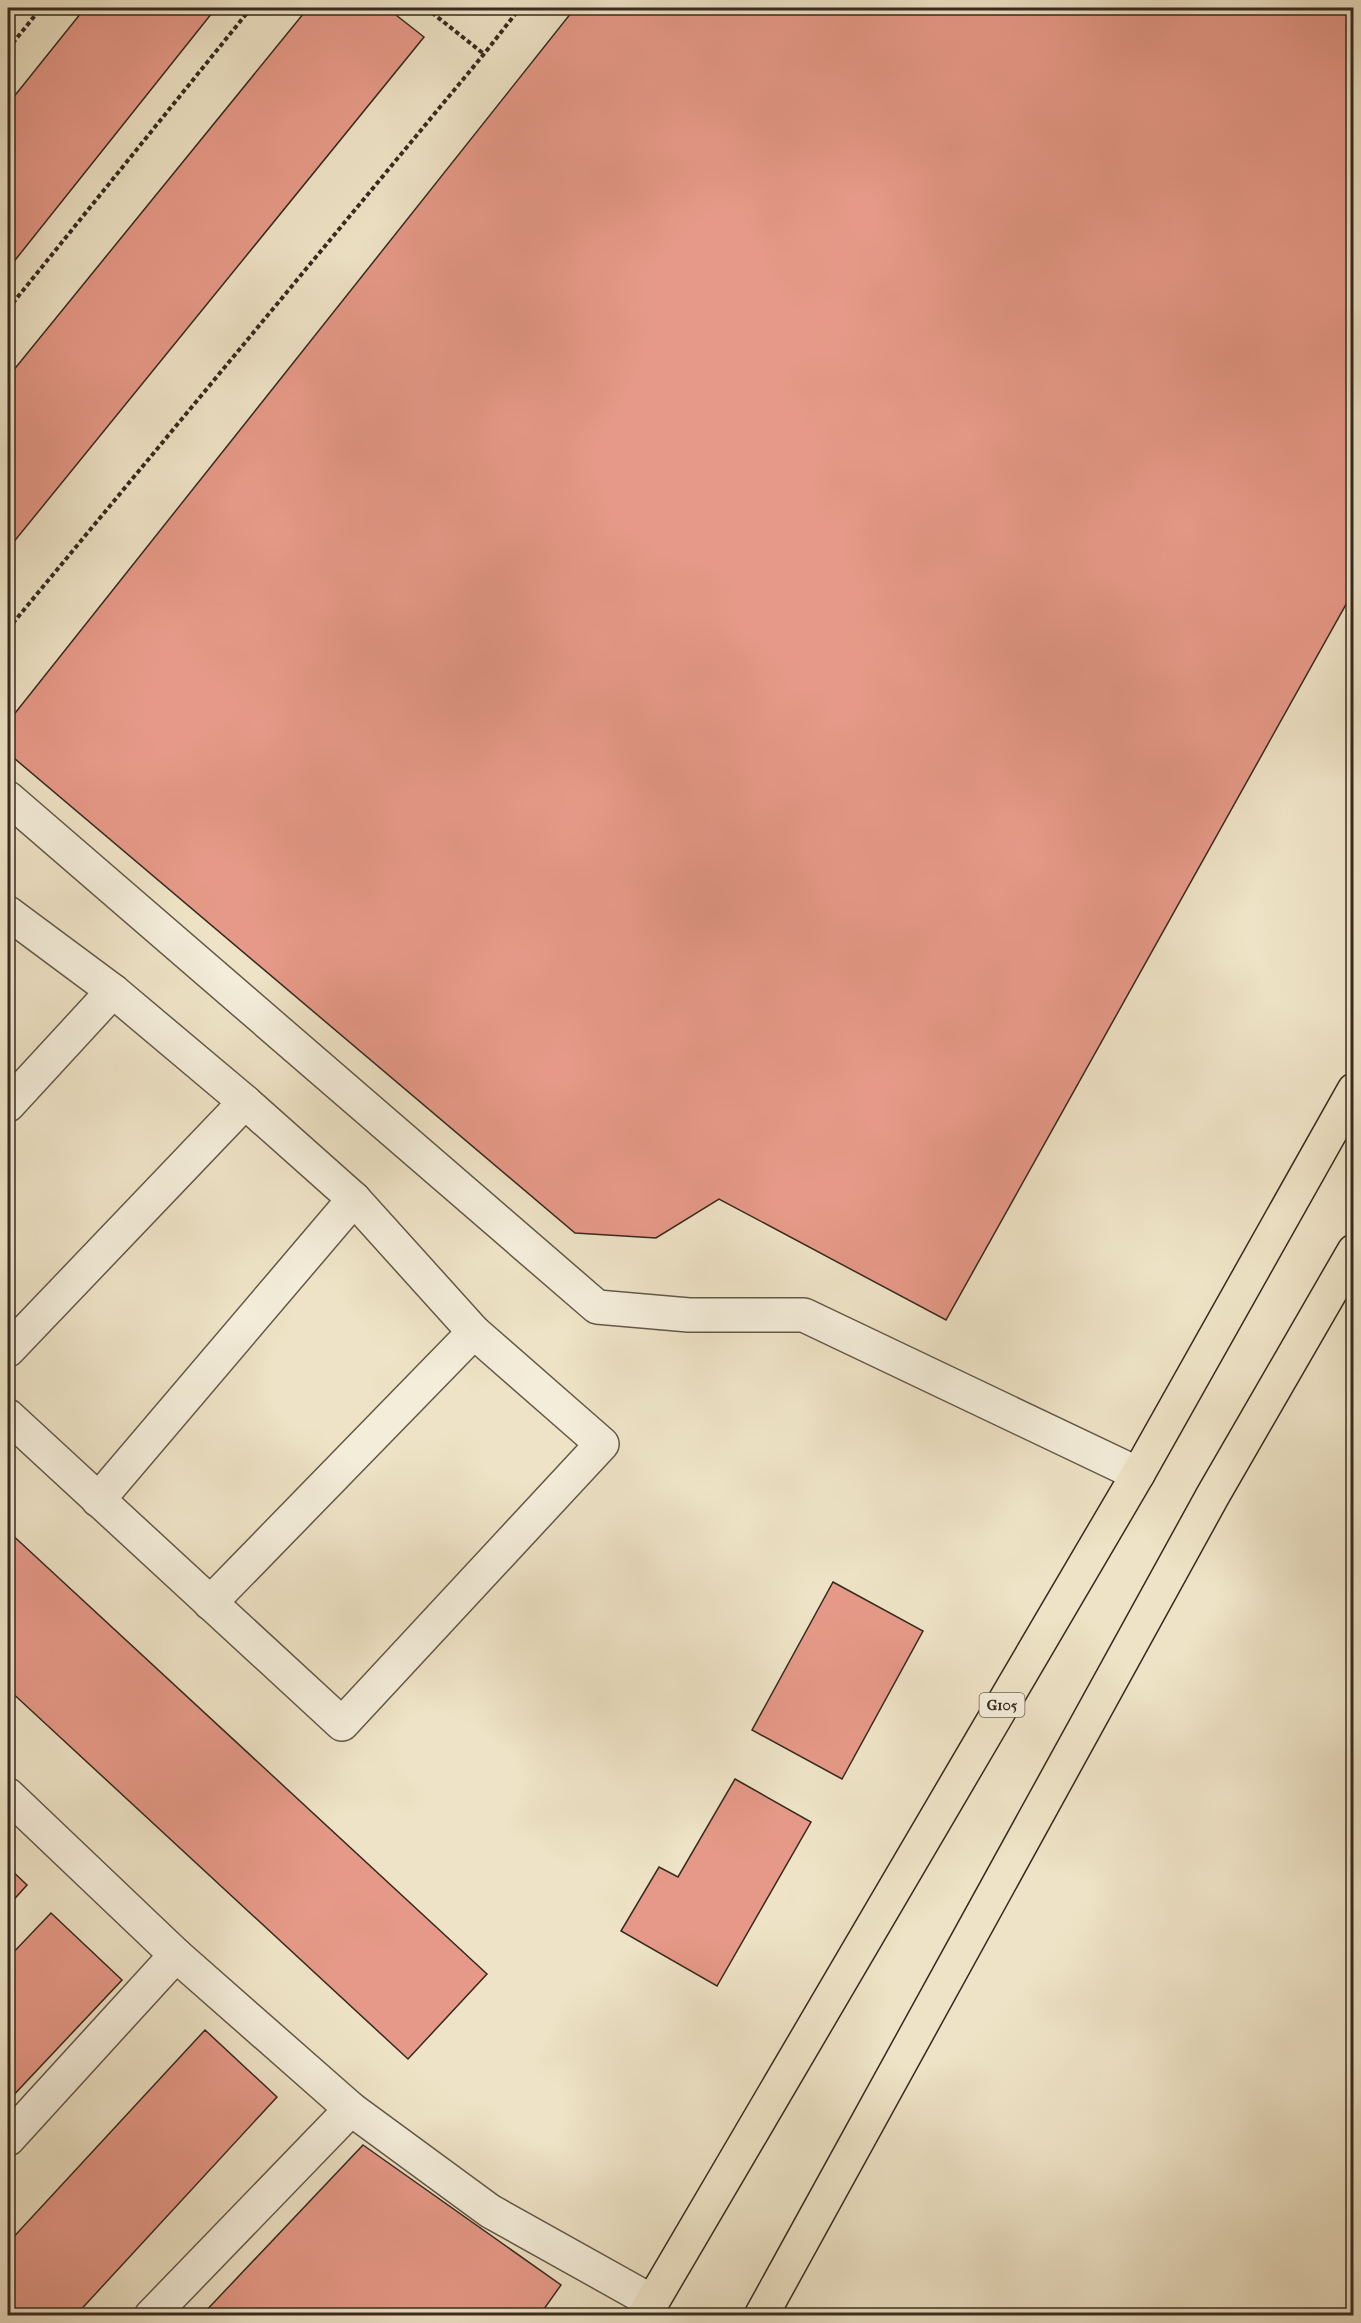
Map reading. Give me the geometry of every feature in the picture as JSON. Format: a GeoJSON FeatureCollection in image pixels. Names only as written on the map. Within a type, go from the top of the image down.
{"type":"FeatureCollection","features":[{"type":"Feature","properties":{"kind":"highway","name":"G105"},"geometry":{"type":"LineString","coordinates":[[647,2308],[1138,1474],[1353,1090]]}},
{"type":"Feature","properties":{"kind":"highway"},"geometry":{"type":"LineString","coordinates":[[761,2316],[1213,1496],[1353,1251]]}},
{"type":"Feature","properties":{"kind":"street"},"geometry":{"type":"LineString","coordinates":[[8,798],[597,1307],[689,1315],[804,1316],[1138,1474]]}},
{"type":"Feature","properties":{"kind":"street"},"geometry":{"type":"LineString","coordinates":[[8,913],[113,991],[245,1102],[354,1198],[474,1332],[602,1444],[342,1724],[8,1416]]}},
{"type":"Feature","properties":{"kind":"street"},"geometry":{"type":"LineString","coordinates":[[8,1105],[113,991]]}},
{"type":"Feature","properties":{"kind":"street"},"geometry":{"type":"LineString","coordinates":[[8,1350],[245,1102]]}},
{"type":"Feature","properties":{"kind":"street"},"geometry":{"type":"LineString","coordinates":[[98,1500],[354,1198]]}},
{"type":"Feature","properties":{"kind":"street"},"geometry":{"type":"LineString","coordinates":[[210,1603],[474,1332]]}},
{"type":"Feature","properties":{"kind":"street"},"geometry":{"type":"LineString","coordinates":[[8,1795],[176,1955],[351,2109],[489,2211],[647,2308]]}},
{"type":"Feature","properties":{"kind":"street"},"geometry":{"type":"LineString","coordinates":[[8,2139],[176,1955]]}},
{"type":"Feature","properties":{"kind":"street"},"geometry":{"type":"LineString","coordinates":[[151,2316],[351,2109]]}},
{"type":"Feature","properties":{"kind":"path"},"geometry":{"type":"LineString","coordinates":[[8,49],[41,8]]}},
{"type":"Feature","properties":{"kind":"path"},"geometry":{"type":"LineString","coordinates":[[8,309],[251,8]]}},
{"type":"Feature","properties":{"kind":"path"},"geometry":{"type":"LineString","coordinates":[[426,8],[484,54]]}},
{"type":"Feature","properties":{"kind":"path"},"geometry":{"type":"LineString","coordinates":[[8,629],[520,8]]}},
{"type":"Feature","properties":{"kind":"building"},"geometry":{"type":"Polygon","coordinates":[[[85,8],[216,8],[8,269],[8,104],[85,8]]]}},
{"type":"Feature","properties":{"kind":"building"},"geometry":{"type":"Polygon","coordinates":[[[308,8],[387,8],[424,37],[8,549],[8,377],[308,8]]]}},
{"type":"Feature","properties":{"kind":"building"},"geometry":{"type":"Polygon","coordinates":[[[575,8],[1354,8],[1354,590],[946,1320],[719,1199],[656,1238],[575,1233],[8,753],[8,722],[575,8]]]}},
{"type":"Feature","properties":{"kind":"building"},"geometry":{"type":"Polygon","coordinates":[[[8,1531],[487,1974],[408,2059],[8,1689],[8,1531]]]}},
{"type":"Feature","properties":{"kind":"building"},"geometry":{"type":"Polygon","coordinates":[[[833,1582],[923,1631],[842,1779],[752,1730],[833,1582]]]}},
{"type":"Feature","properties":{"kind":"building"},"geometry":{"type":"Polygon","coordinates":[[[735,1779],[811,1822],[717,1986],[621,1931],[659,1867],[678,1877],[735,1779]]]}},
{"type":"Feature","properties":{"kind":"building"},"geometry":{"type":"Polygon","coordinates":[[[8,1867],[27,1885],[8,1906],[8,1867]]]}},
{"type":"Feature","properties":{"kind":"building"},"geometry":{"type":"Polygon","coordinates":[[[51,1913],[122,1980],[8,2101],[8,1958],[51,1913]]]}},
{"type":"Feature","properties":{"kind":"building"},"geometry":{"type":"Polygon","coordinates":[[[205,2030],[277,2097],[75,2316],[8,2316],[8,2243],[205,2030]]]}},
{"type":"Feature","properties":{"kind":"building"},"geometry":{"type":"Polygon","coordinates":[[[363,2145],[561,2285],[539,2316],[201,2316],[363,2145]]]}}]}
